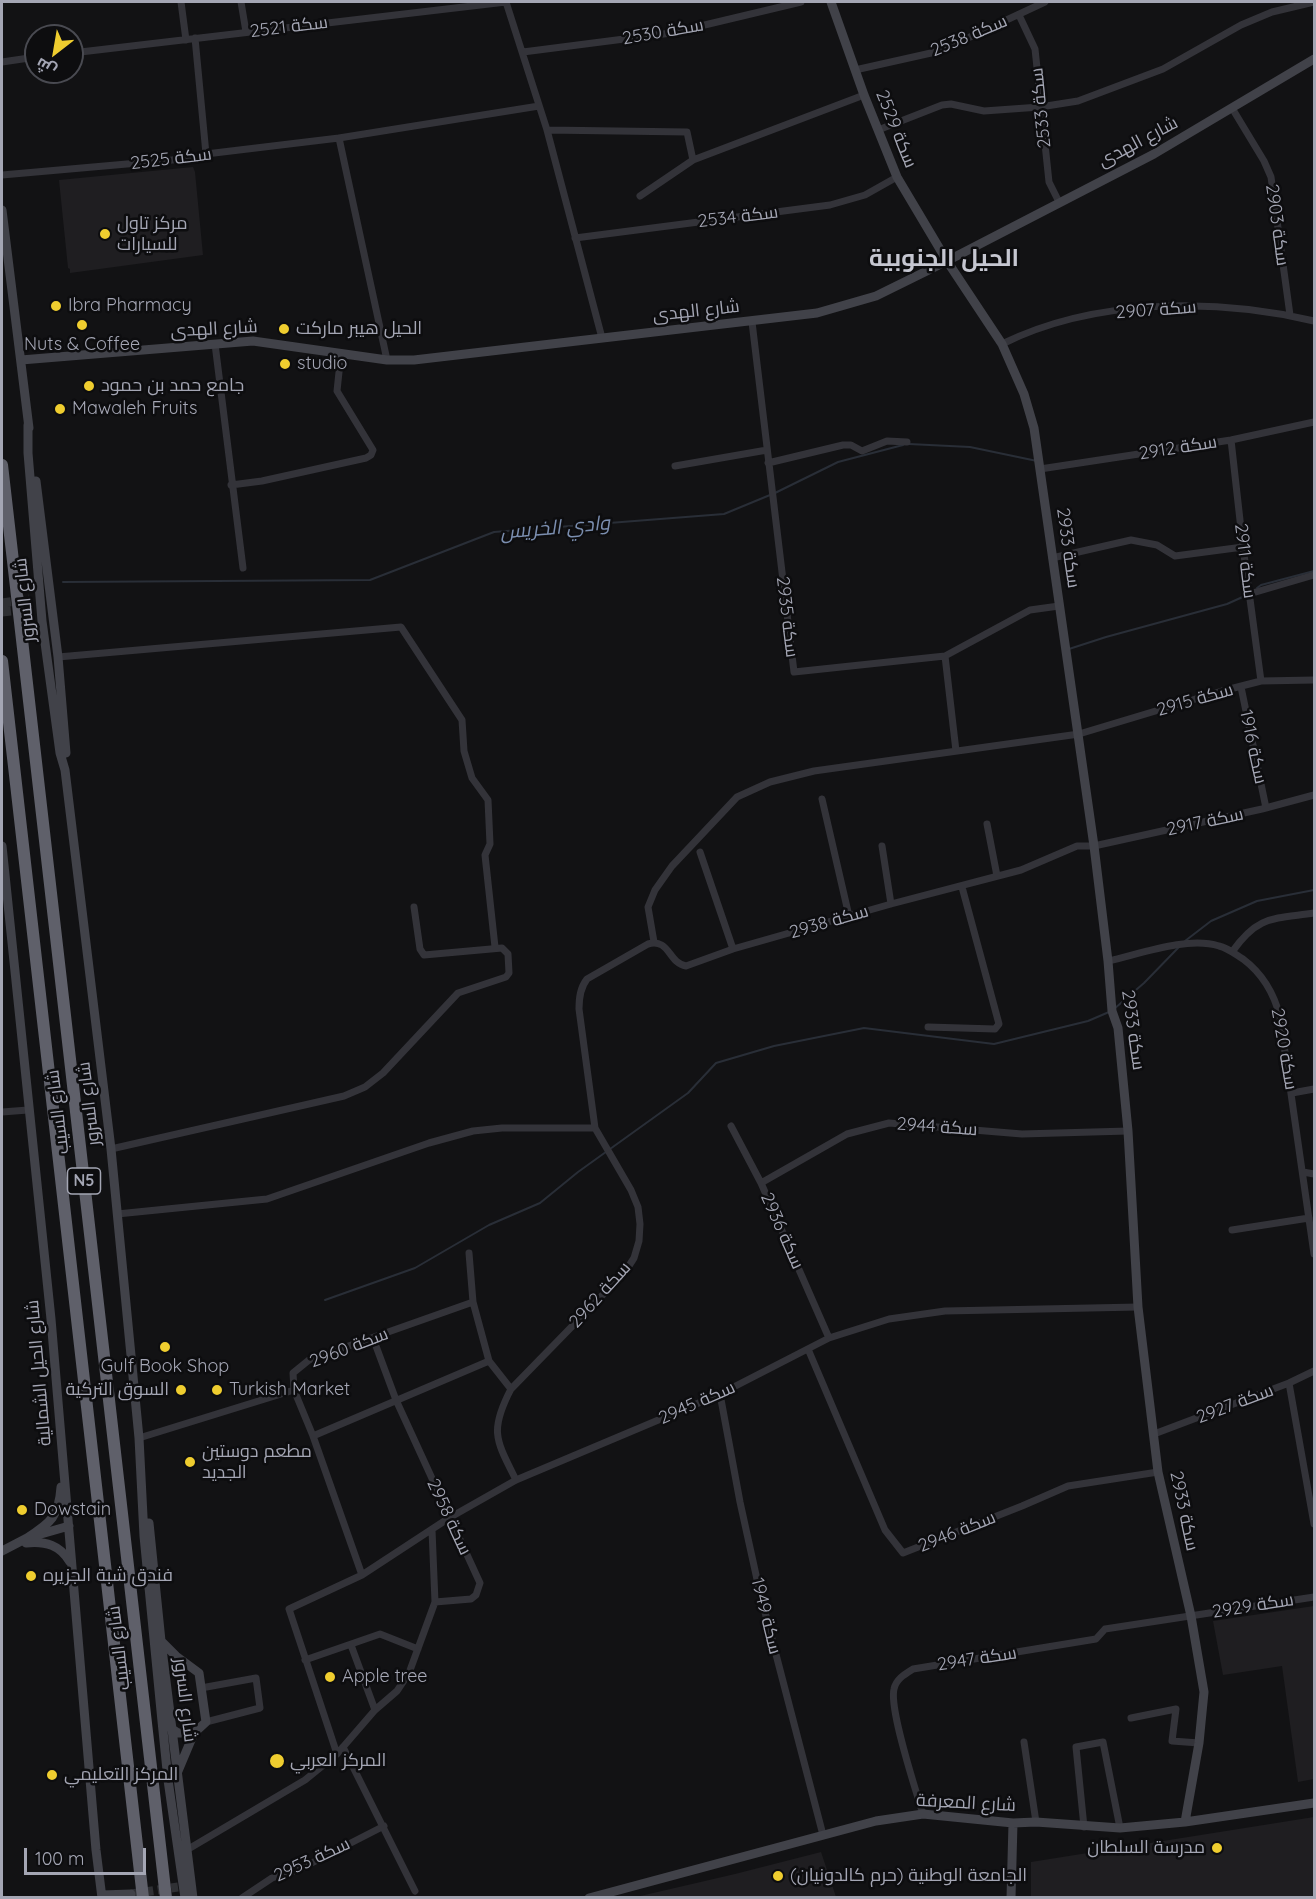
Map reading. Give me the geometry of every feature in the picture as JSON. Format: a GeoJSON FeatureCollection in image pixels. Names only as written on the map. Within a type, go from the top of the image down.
{"type":"FeatureCollection","features":[{"type":"Feature","properties":{"kind":"highway","name":"شارع السيب"},"geometry":{"type":"LineString","coordinates":[[2,465],[166,1898]]}},
{"type":"Feature","properties":{"kind":"highway","name":"شارع السيب"},"geometry":{"type":"LineString","coordinates":[[2,662],[137,1896]]}},
{"type":"Feature","properties":{"kind":"street"},"geometry":{"type":"LineString","coordinates":[[181,2],[186,39]]}},
{"type":"Feature","properties":{"kind":"street"},"geometry":{"type":"LineString","coordinates":[[241,2],[246,32]]}},
{"type":"Feature","properties":{"kind":"street"},"geometry":{"type":"LineString","coordinates":[[506,2],[547,130],[602,338]]}},
{"type":"Feature","properties":{"kind":"street","name":"سكة 2521"},"geometry":{"type":"LineString","coordinates":[[84,52],[506,2]]}},
{"type":"Feature","properties":{"kind":"street","name":"سكة 2530"},"geometry":{"type":"LineString","coordinates":[[523,52],[671,33],[801,2]]}},
{"type":"Feature","properties":{"kind":"street","name":"سكة 2529"},"geometry":{"type":"LineString","coordinates":[[831,2],[864,95],[897,177],[947,261]]}},
{"type":"Feature","properties":{"kind":"street","name":"سكة 2538"},"geometry":{"type":"LineString","coordinates":[[855,70],[940,51],[1045,2]]}},
{"type":"Feature","properties":{"kind":"street"},"geometry":{"type":"LineString","coordinates":[[878,130],[942,105],[951,104],[984,111],[1041,107],[1078,101],[1163,69],[1241,25],[1272,12],[1314,2]]}},
{"type":"Feature","properties":{"kind":"street","name":"سكة 2533"},"geometry":{"type":"LineString","coordinates":[[1019,15],[1035,49],[1049,182],[1059,202]]}},
{"type":"Feature","properties":{"kind":"street"},"geometry":{"type":"LineString","coordinates":[[195,38],[206,154]]}},
{"type":"Feature","properties":{"kind":"street"},"geometry":{"type":"LineString","coordinates":[[2,62],[24,59]]}},
{"type":"Feature","properties":{"kind":"street","name":"شارع الهدى"},"geometry":{"type":"LineString","coordinates":[[21,360],[253,341],[387,360],[444,358],[817,313],[876,296],[947,261],[1154,154],[1314,59]]}},
{"type":"Feature","properties":{"kind":"street"},"geometry":{"type":"LineString","coordinates":[[640,196],[693,160],[864,95]]}},
{"type":"Feature","properties":{"kind":"street","name":"سكة 2525"},"geometry":{"type":"LineString","coordinates":[[2,175],[195,158],[206,154],[339,138],[539,106]]}},
{"type":"Feature","properties":{"kind":"street","name":"سكة 2903"},"geometry":{"type":"LineString","coordinates":[[1232,108],[1271,177],[1290,315]]}},
{"type":"Feature","properties":{"kind":"street"},"geometry":{"type":"LineString","coordinates":[[547,130],[687,132],[693,160]]}},
{"type":"Feature","properties":{"kind":"street"},"geometry":{"type":"LineString","coordinates":[[339,138],[387,360]]}},
{"type":"Feature","properties":{"kind":"street","name":"سكة 2534"},"geometry":{"type":"LineString","coordinates":[[575,238],[830,205],[865,195],[897,177]]}},
{"type":"Feature","properties":{"kind":"street","name":"شارع السرور"},"geometry":{"type":"LineString","coordinates":[[2,210],[28,425],[28,453],[46,603],[60,753],[65,770],[111,1149],[139,1438],[144,1536],[168,1780],[184,1852]]}},
{"type":"Feature","properties":{"kind":"street","name":"سكة 2933"},"geometry":{"type":"LineString","coordinates":[[947,261],[1002,344],[1024,394],[1034,428],[1094,846],[1112,1011],[1118,1028],[1128,1131],[1137,1307],[1158,1472],[1191,1616],[1204,1692],[1199,1743],[1185,1822]]}},
{"type":"Feature","properties":{"kind":"street","name":"سكة 2907"},"geometry":{"type":"LineString","coordinates":[[1002,344],[1053,322],[1134,309],[1199,306],[1241,308],[1314,321]]}},
{"type":"Feature","properties":{"kind":"street","name":"سكة 2935"},"geometry":{"type":"LineString","coordinates":[[752,322],[794,672],[945,656],[1030,610],[1059,606]]}},
{"type":"Feature","properties":{"kind":"street"},"geometry":{"type":"LineString","coordinates":[[215,344],[243,568]]}},
{"type":"Feature","properties":{"kind":"street"},"geometry":{"type":"LineString","coordinates":[[231,485],[262,481],[371,455],[373,450],[337,391],[341,353]]}},
{"type":"Feature","properties":{"kind":"street","name":"سكة 2912"},"geometry":{"type":"LineString","coordinates":[[1040,469],[1231,440],[1314,422]]}},
{"type":"Feature","properties":{"kind":"street","name":"سكة 2911"},"geometry":{"type":"LineString","coordinates":[[1231,440],[1262,681]]}},
{"type":"Feature","properties":{"kind":"street"},"geometry":{"type":"LineString","coordinates":[[768,463],[843,445],[850,445],[862,451],[887,441],[907,442]]}},
{"type":"Feature","properties":{"kind":"street"},"geometry":{"type":"LineString","coordinates":[[675,466],[767,450]]}},
{"type":"Feature","properties":{"kind":"street"},"geometry":{"type":"LineString","coordinates":[[1052,558],[1131,540],[1158,545],[1175,556],[1243,547]]}},
{"type":"Feature","properties":{"kind":"street"},"geometry":{"type":"LineString","coordinates":[[1249,594],[1314,575]]}},
{"type":"Feature","properties":{"kind":"street"},"geometry":{"type":"LineString","coordinates":[[29,604],[46,603]]}},
{"type":"Feature","properties":{"kind":"street","name":"شارع السرور"},"geometry":{"type":"LineString","coordinates":[[46,603],[58,657],[66,752],[65,770]]}},
{"type":"Feature","properties":{"kind":"street"},"geometry":{"type":"LineString","coordinates":[[58,657],[401,627],[462,720],[464,751],[472,778],[488,800],[490,844],[485,855],[495,947]]}},
{"type":"Feature","properties":{"kind":"street"},"geometry":{"type":"LineString","coordinates":[[945,656],[956,751]]}},
{"type":"Feature","properties":{"kind":"street","name":"سكة 2915"},"geometry":{"type":"LineString","coordinates":[[654,942],[648,907],[655,890],[672,866],[737,797],[770,782],[814,771],[1079,734],[1262,681],[1314,680]]}},
{"type":"Feature","properties":{"kind":"street","name":"سكة 1916"},"geometry":{"type":"LineString","coordinates":[[1241,687],[1266,808]]}},
{"type":"Feature","properties":{"kind":"street","name":"سكة 2917"},"geometry":{"type":"LineString","coordinates":[[1094,846],[1266,808],[1314,795]]}},
{"type":"Feature","properties":{"kind":"street"},"geometry":{"type":"LineString","coordinates":[[822,799],[849,916]]}},
{"type":"Feature","properties":{"kind":"street"},"geometry":{"type":"LineString","coordinates":[[987,824],[997,876]]}},
{"type":"Feature","properties":{"kind":"street","name":"شارع الحيل الشمالية"},"geometry":{"type":"LineString","coordinates":[[2,846],[51,1319],[96,1850],[102,1896]]}},
{"type":"Feature","properties":{"kind":"street"},"geometry":{"type":"LineString","coordinates":[[882,846],[891,904]]}},
{"type":"Feature","properties":{"kind":"street","name":"سكة 2938"},"geometry":{"type":"LineString","coordinates":[[654,942],[665,946],[674,961],[686,966],[733,948],[1027,868],[1077,846],[1094,846]]}},
{"type":"Feature","properties":{"kind":"street"},"geometry":{"type":"LineString","coordinates":[[700,852],[733,948]]}},
{"type":"Feature","properties":{"kind":"street"},"geometry":{"type":"LineString","coordinates":[[928,1027],[995,1029],[999,1024],[962,887]]}},
{"type":"Feature","properties":{"kind":"street"},"geometry":{"type":"LineString","coordinates":[[111,1149],[344,1096],[365,1087],[383,1073],[458,993],[506,977],[508,954],[502,948],[424,955],[420,949],[414,907]]}},
{"type":"Feature","properties":{"kind":"street"},"geometry":{"type":"LineString","coordinates":[[1232,952],[1250,930],[1265,920],[1314,913]]}},
{"type":"Feature","properties":{"kind":"street","name":"سكة 2962"},"geometry":{"type":"LineString","coordinates":[[516,1480],[496,1432],[501,1407],[511,1389],[625,1272],[634,1258],[639,1241],[638,1206],[595,1128],[579,1009],[583,985],[593,975],[654,942]]}},
{"type":"Feature","properties":{"kind":"street","name":"سكة 2920"},"geometry":{"type":"LineString","coordinates":[[1108,961],[1191,943],[1217,945],[1252,966],[1271,990],[1280,1017],[1314,1254]]}},
{"type":"Feature","properties":{"kind":"street"},"geometry":{"type":"LineString","coordinates":[[1292,1093],[1314,1089]]}},
{"type":"Feature","properties":{"kind":"street"},"geometry":{"type":"LineString","coordinates":[[2,1112],[28,1110]]}},
{"type":"Feature","properties":{"kind":"street","name":"سكة 2944"},"geometry":{"type":"LineString","coordinates":[[760,1183],[848,1134],[889,1123],[1022,1134],[1128,1131]]}},
{"type":"Feature","properties":{"kind":"street","name":"سكة 2936"},"geometry":{"type":"LineString","coordinates":[[731,1126],[760,1183],[830,1338]]}},
{"type":"Feature","properties":{"kind":"street"},"geometry":{"type":"LineString","coordinates":[[117,1214],[267,1199],[429,1143],[473,1131],[502,1128],[595,1128]]}},
{"type":"Feature","properties":{"kind":"street"},"geometry":{"type":"LineString","coordinates":[[1303,1172],[1314,1174]]}},
{"type":"Feature","properties":{"kind":"street"},"geometry":{"type":"LineString","coordinates":[[1232,1230],[1310,1218]]}},
{"type":"Feature","properties":{"kind":"street"},"geometry":{"type":"LineString","coordinates":[[469,1253],[473,1302],[489,1361],[511,1389]]}},
{"type":"Feature","properties":{"kind":"street","name":"سكة 2960"},"geometry":{"type":"LineString","coordinates":[[362,1575],[313,1436],[294,1390],[293,1373],[309,1360],[473,1302]]}},
{"type":"Feature","properties":{"kind":"street","name":"سكة 2945"},"geometry":{"type":"LineString","coordinates":[[305,1660],[289,1609],[362,1575],[449,1518],[516,1480],[720,1394],[830,1338],[890,1319],[945,1311],[1137,1307]]}},
{"type":"Feature","properties":{"kind":"street","name":"سكة 2958"},"geometry":{"type":"LineString","coordinates":[[373,1338],[396,1400],[480,1583],[479,1590],[471,1599],[435,1602]]}},
{"type":"Feature","properties":{"kind":"street","name":"سكة 2946"},"geometry":{"type":"LineString","coordinates":[[808,1349],[885,1530],[903,1553],[1068,1486],[1158,1472]]}},
{"type":"Feature","properties":{"kind":"street"},"geometry":{"type":"LineString","coordinates":[[313,1436],[489,1361]]}},
{"type":"Feature","properties":{"kind":"street","name":"سكة 2927"},"geometry":{"type":"LineString","coordinates":[[1154,1434],[1289,1383],[1314,1371]]}},
{"type":"Feature","properties":{"kind":"street"},"geometry":{"type":"LineString","coordinates":[[1289,1383],[1312,1493],[1314,1524]]}},
{"type":"Feature","properties":{"kind":"street"},"geometry":{"type":"LineString","coordinates":[[139,1438],[294,1390]]}},
{"type":"Feature","properties":{"kind":"street","name":"سكة 1949"},"geometry":{"type":"LineString","coordinates":[[720,1394],[760,1593],[823,1835]]}},
{"type":"Feature","properties":{"kind":"street"},"geometry":{"type":"LineString","coordinates":[[2,1551],[48,1525],[60,1500],[62,1452]]}},
{"type":"Feature","properties":{"kind":"street","name":"شارع السرور"},"geometry":{"type":"LineString","coordinates":[[143,1507],[149,1523],[177,1773],[184,1852],[185,1898]]}},
{"type":"Feature","properties":{"kind":"street"},"geometry":{"type":"LineString","coordinates":[[27,1538],[69,1526]]}},
{"type":"Feature","properties":{"kind":"street"},"geometry":{"type":"LineString","coordinates":[[184,1852],[305,1780],[337,1754],[375,1710],[397,1691],[409,1673],[435,1602],[432,1530]]}},
{"type":"Feature","properties":{"kind":"street"},"geometry":{"type":"LineString","coordinates":[[12,1546],[38,1542],[49,1544],[65,1553],[72,1565]]}},
{"type":"Feature","properties":{"kind":"street","name":"سكة 2929"},"geometry":{"type":"LineString","coordinates":[[1191,1616],[1314,1597]]}},
{"type":"Feature","properties":{"kind":"street","name":"سكة 2947"},"geometry":{"type":"LineString","coordinates":[[923,1814],[893,1703],[894,1688],[901,1677],[913,1669],[1096,1639],[1105,1629],[1191,1616]]}},
{"type":"Feature","properties":{"kind":"street"},"geometry":{"type":"LineString","coordinates":[[337,1754],[305,1660],[380,1634],[418,1649]]}},
{"type":"Feature","properties":{"kind":"street"},"geometry":{"type":"LineString","coordinates":[[161,1641],[176,1656],[199,1672],[206,1722]]}},
{"type":"Feature","properties":{"kind":"street"},"geometry":{"type":"LineString","coordinates":[[351,1645],[375,1710]]}},
{"type":"Feature","properties":{"kind":"street"},"geometry":{"type":"LineString","coordinates":[[157,1673],[176,1656]]}},
{"type":"Feature","properties":{"kind":"street"},"geometry":{"type":"LineString","coordinates":[[177,1773],[194,1733],[206,1722],[260,1708],[256,1678],[201,1688]]}},
{"type":"Feature","properties":{"kind":"street"},"geometry":{"type":"LineString","coordinates":[[1131,1718],[1176,1709],[1172,1741],[1199,1743]]}},
{"type":"Feature","properties":{"kind":"street"},"geometry":{"type":"LineString","coordinates":[[162,1721],[172,1731],[194,1733]]}},
{"type":"Feature","properties":{"kind":"street"},"geometry":{"type":"LineString","coordinates":[[1024,1742],[1036,1822]]}},
{"type":"Feature","properties":{"kind":"street"},"geometry":{"type":"LineString","coordinates":[[1084,1827],[1076,1747],[1103,1742],[1120,1828]]}},
{"type":"Feature","properties":{"kind":"street"},"geometry":{"type":"LineString","coordinates":[[344,1747],[415,1891]]}},
{"type":"Feature","properties":{"kind":"street","name":"شارع المعرفة"},"geometry":{"type":"LineString","coordinates":[[589,1898],[610,1895],[876,1821],[923,1814],[1013,1823],[1036,1822],[1120,1828],[1185,1822],[1314,1803]]}},
{"type":"Feature","properties":{"kind":"street"},"geometry":{"type":"LineString","coordinates":[[1011,1898],[1013,1823]]}},
{"type":"Feature","properties":{"kind":"street","name":"سكة 2953"},"geometry":{"type":"LineString","coordinates":[[242,1898],[273,1878],[300,1869],[384,1826]]}},
{"type":"Feature","properties":{"kind":"street","name":"شارع السرور"},"geometry":{"type":"LineString","coordinates":[[184,1886],[192,1897]]}},
{"type":"Feature","properties":{"kind":"street"},"geometry":{"type":"LineString","coordinates":[[102,1896],[137,1896]]}},
{"type":"Feature","properties":{"kind":"shaded area","name":"مركز تاول للسيارات"},"geometry":{"type":"Polygon","coordinates":[[[193,167],[203,255],[70,273],[59,180],[193,167]]]}},
{"type":"Feature","properties":{"kind":"shaded area"},"geometry":{"type":"Polygon","coordinates":[[[1314,1606],[1314,1779],[1298,1782],[1282,1666],[1223,1675],[1213,1621],[1314,1606]]]}},
{"type":"Feature","properties":{"kind":"shaded area","name":"مدرسة السلطان"},"geometry":{"type":"Polygon","coordinates":[[[1314,1817],[1314,1897],[1031,1897],[1031,1862],[1314,1817]]]}},
{"type":"Feature","properties":{"kind":"shaded area","name":"الجامعة الوطنية (حرم كالدونيان)"},"geometry":{"type":"Polygon","coordinates":[[[821,1852],[836,1897],[636,1897],[735,1874],[821,1852]]]}},
{"type":"Feature","properties":{"kind":"waterway","name":"وادي الخريس"},"geometry":{"type":"LineString","coordinates":[[909,444],[970,447],[1037,461]]}},
{"type":"Feature","properties":{"kind":"waterway","name":"وادي الخريس"},"geometry":{"type":"LineString","coordinates":[[775,493],[838,462],[903,445]]}},
{"type":"Feature","properties":{"kind":"waterway","name":"وادي الخريس"},"geometry":{"type":"LineString","coordinates":[[63,582],[370,580],[494,532],[724,514],[770,495]]}},
{"type":"Feature","properties":{"kind":"waterway"},"geometry":{"type":"LineString","coordinates":[[1257,588],[1314,571]]}},
{"type":"Feature","properties":{"kind":"waterway"},"geometry":{"type":"LineString","coordinates":[[1069,649],[1227,604],[1247,595]]}},
{"type":"Feature","properties":{"kind":"waterway"},"geometry":{"type":"LineString","coordinates":[[1185,941],[1211,921],[1257,901],[1314,890]]}},
{"type":"Feature","properties":{"kind":"waterway"},"geometry":{"type":"LineString","coordinates":[[1114,1009],[1144,983],[1179,947]]}},
{"type":"Feature","properties":{"kind":"waterway"},"geometry":{"type":"LineString","coordinates":[[325,1300],[415,1268],[489,1225],[540,1203],[578,1172],[688,1093],[716,1063],[774,1046],[864,1028],[994,1044],[1088,1021],[1109,1012]]}},
{"type":"Feature","properties":{"kind":"tunnel"},"geometry":{"type":"LineString","coordinates":[[2,603],[29,599]]}},
{"type":"Feature","properties":{"kind":"tunnel"},"geometry":{"type":"LineString","coordinates":[[2,612],[30,609]]}},
{"type":"Feature","properties":{"kind":"tunnel"},"geometry":{"type":"LineString","coordinates":[[131,1894],[178,1887]]}},
{"type":"Feature","properties":{"kind":"place","name":"مركز تاول للسيارات"},"geometry":{"type":"Point","coordinates":[105,234]}},
{"type":"Feature","properties":{"kind":"place","name":"Ibra Pharmacy"},"geometry":{"type":"Point","coordinates":[56,306]}},
{"type":"Feature","properties":{"kind":"place","name":"Nuts & Coffee"},"geometry":{"type":"Point","coordinates":[82,325]}},
{"type":"Feature","properties":{"kind":"place","name":"الحيل هيبر ماركت"},"geometry":{"type":"Point","coordinates":[284,329]}},
{"type":"Feature","properties":{"kind":"place","name":"studio"},"geometry":{"type":"Point","coordinates":[285,364]}},
{"type":"Feature","properties":{"kind":"place","name":"جامع حمد بن حمود"},"geometry":{"type":"Point","coordinates":[89,386]}},
{"type":"Feature","properties":{"kind":"place","name":"Mawaleh Fruits"},"geometry":{"type":"Point","coordinates":[60,409]}},
{"type":"Feature","properties":{"kind":"place","name":"Gulf Book Shop"},"geometry":{"type":"Point","coordinates":[165,1347]}},
{"type":"Feature","properties":{"kind":"place","name":"السوق التركية"},"geometry":{"type":"Point","coordinates":[181,1390]}},
{"type":"Feature","properties":{"kind":"place","name":"Turkish Market"},"geometry":{"type":"Point","coordinates":[217,1390]}},
{"type":"Feature","properties":{"kind":"place","name":"مطعم دوستين الجديد"},"geometry":{"type":"Point","coordinates":[190,1462]}},
{"type":"Feature","properties":{"kind":"place","name":"Dowstain"},"geometry":{"type":"Point","coordinates":[22,1510]}},
{"type":"Feature","properties":{"kind":"place","name":"فندق شبة الجزيره"},"geometry":{"type":"Point","coordinates":[31,1576]}},
{"type":"Feature","properties":{"kind":"place","name":"Apple tree"},"geometry":{"type":"Point","coordinates":[330,1677]}},
{"type":"Feature","properties":{"kind":"place","name":"المركز العربي"},"geometry":{"type":"Point","coordinates":[277,1761]}},
{"type":"Feature","properties":{"kind":"place","name":"المركز التعليمي"},"geometry":{"type":"Point","coordinates":[52,1775]}},
{"type":"Feature","properties":{"kind":"place","name":"مدرسة السلطان"},"geometry":{"type":"Point","coordinates":[1217,1848]}},
{"type":"Feature","properties":{"kind":"place","name":"الجامعة الوطنية (حرم كالدونيان)"},"geometry":{"type":"Point","coordinates":[778,1876]}},
{"type":"Feature","properties":{"kind":"district","name":"الحيل الجنوبية"},"geometry":{"type":"Point","coordinates":[944,259]}}]}
